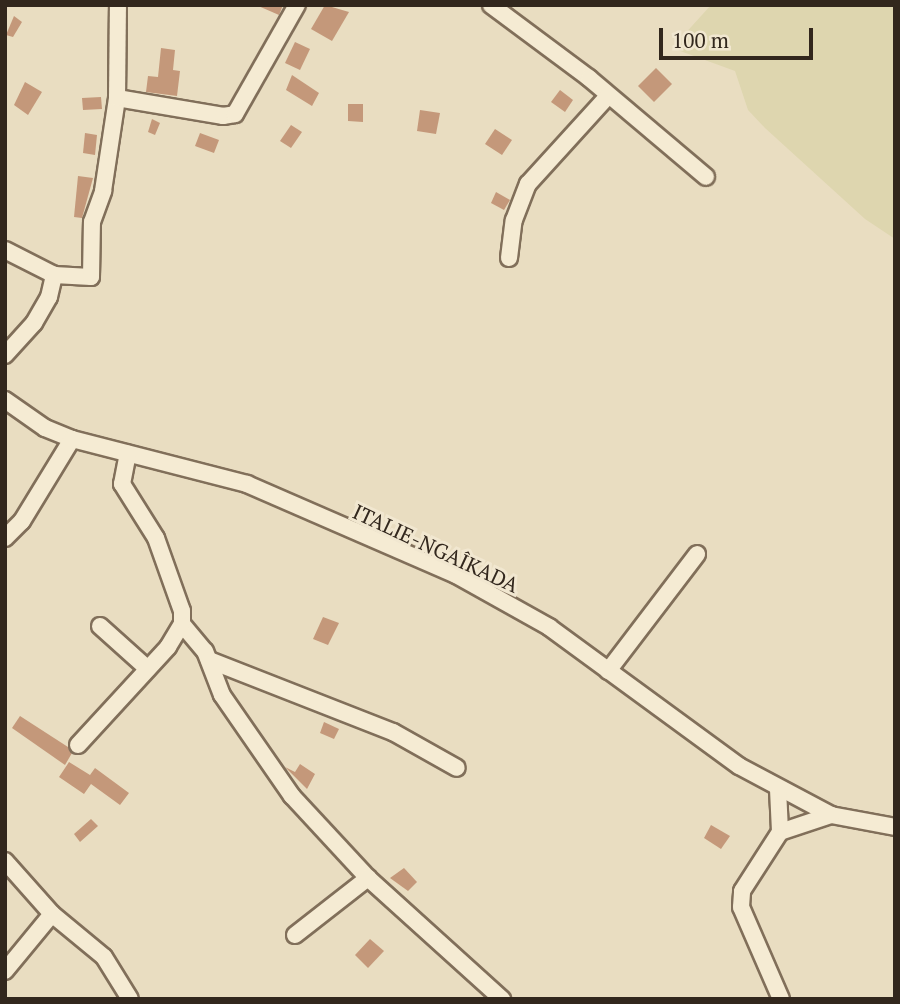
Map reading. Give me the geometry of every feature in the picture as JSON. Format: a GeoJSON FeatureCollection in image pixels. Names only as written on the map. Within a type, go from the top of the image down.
{"type":"FeatureCollection","features":[{"type":"Feature","properties":{"kind":"street"},"geometry":{"type":"LineString","coordinates":[[5,250],[54,275],[92,277],[92,222],[103,191],[117,98],[118,5]]}},
{"type":"Feature","properties":{"kind":"street"},"geometry":{"type":"LineString","coordinates":[[117,98],[223,116],[235,114],[297,5]]}},
{"type":"Feature","properties":{"kind":"street"},"geometry":{"type":"LineString","coordinates":[[491,5],[706,177]]}},
{"type":"Feature","properties":{"kind":"street"},"geometry":{"type":"LineString","coordinates":[[509,258],[514,220],[525,191],[608,96]]}},
{"type":"Feature","properties":{"kind":"street"},"geometry":{"type":"LineString","coordinates":[[5,355],[34,323],[49,297],[54,275]]}},
{"type":"Feature","properties":{"kind":"street","name":"ITALIE-NGAÎKADA"},"geometry":{"type":"LineString","coordinates":[[5,400],[45,428],[72,439],[247,484],[456,575],[549,627],[739,766],[778,789],[831,815],[895,827]]}},
{"type":"Feature","properties":{"kind":"street"},"geometry":{"type":"LineString","coordinates":[[5,538],[22,521],[72,439]]}},
{"type":"Feature","properties":{"kind":"street"},"geometry":{"type":"LineString","coordinates":[[128,454],[122,484],[156,538],[182,611],[182,624],[209,660],[222,695],[292,796],[368,878],[502,999]]}},
{"type":"Feature","properties":{"kind":"street"},"geometry":{"type":"LineString","coordinates":[[608,671],[697,554]]}},
{"type":"Feature","properties":{"kind":"street"},"geometry":{"type":"LineString","coordinates":[[79,745],[148,669],[182,624]]}},
{"type":"Feature","properties":{"kind":"street"},"geometry":{"type":"LineString","coordinates":[[100,626],[148,669]]}},
{"type":"Feature","properties":{"kind":"street"},"geometry":{"type":"LineString","coordinates":[[209,660],[393,732],[457,768]]}},
{"type":"Feature","properties":{"kind":"street"},"geometry":{"type":"LineString","coordinates":[[778,789],[780,832]]}},
{"type":"Feature","properties":{"kind":"street"},"geometry":{"type":"LineString","coordinates":[[781,999],[741,907],[742,891],[751,870],[780,832],[831,815]]}},
{"type":"Feature","properties":{"kind":"street"},"geometry":{"type":"LineString","coordinates":[[5,861],[51,914],[104,957],[130,999]]}},
{"type":"Feature","properties":{"kind":"street"},"geometry":{"type":"LineString","coordinates":[[295,934],[368,878]]}},
{"type":"Feature","properties":{"kind":"street"},"geometry":{"type":"LineString","coordinates":[[5,971],[51,914]]}},
{"type":"Feature","properties":{"kind":"shaded area"},"geometry":{"type":"Polygon","coordinates":[[[711,5],[895,5],[895,239],[865,219],[765,128],[748,110],[735,71],[672,48],[711,5]]]}},
{"type":"Feature","properties":{"kind":"building"},"geometry":{"type":"Polygon","coordinates":[[[256,5],[283,5],[279,15],[256,5]]]}},
{"type":"Feature","properties":{"kind":"building"},"geometry":{"type":"Polygon","coordinates":[[[325,5],[349,12],[332,41],[311,29],[325,5]]]}},
{"type":"Feature","properties":{"kind":"building"},"geometry":{"type":"Polygon","coordinates":[[[14,16],[22,22],[13,37],[6,35],[14,16]]]}},
{"type":"Feature","properties":{"kind":"building"},"geometry":{"type":"Polygon","coordinates":[[[295,42],[310,49],[300,70],[285,63],[295,42]]]}},
{"type":"Feature","properties":{"kind":"building"},"geometry":{"type":"Polygon","coordinates":[[[161,48],[175,50],[173,70],[180,71],[177,96],[146,92],[148,76],[158,77],[161,48]]]}},
{"type":"Feature","properties":{"kind":"building"},"geometry":{"type":"Polygon","coordinates":[[[656,68],[672,84],[654,102],[638,86],[656,68]]]}},
{"type":"Feature","properties":{"kind":"building"},"geometry":{"type":"Polygon","coordinates":[[[292,75],[319,93],[312,106],[286,90],[292,75]]]}},
{"type":"Feature","properties":{"kind":"building"},"geometry":{"type":"Polygon","coordinates":[[[25,82],[42,92],[28,115],[14,105],[25,82]]]}},
{"type":"Feature","properties":{"kind":"building"},"geometry":{"type":"Polygon","coordinates":[[[560,90],[573,100],[565,112],[551,102],[560,90]]]}},
{"type":"Feature","properties":{"kind":"building"},"geometry":{"type":"Polygon","coordinates":[[[101,97],[102,109],[83,110],[82,98],[101,97]]]}},
{"type":"Feature","properties":{"kind":"building"},"geometry":{"type":"Polygon","coordinates":[[[348,104],[363,104],[363,122],[348,121],[348,104]]]}},
{"type":"Feature","properties":{"kind":"building"},"geometry":{"type":"Polygon","coordinates":[[[420,110],[440,113],[436,134],[417,131],[420,110]]]}},
{"type":"Feature","properties":{"kind":"building"},"geometry":{"type":"Polygon","coordinates":[[[152,119],[160,123],[155,135],[148,132],[152,119]]]}},
{"type":"Feature","properties":{"kind":"building"},"geometry":{"type":"Polygon","coordinates":[[[291,125],[302,132],[291,148],[280,141],[291,125]]]}},
{"type":"Feature","properties":{"kind":"building"},"geometry":{"type":"Polygon","coordinates":[[[495,129],[512,140],[502,155],[485,144],[495,129]]]}},
{"type":"Feature","properties":{"kind":"building"},"geometry":{"type":"Polygon","coordinates":[[[85,133],[97,135],[95,155],[83,153],[85,133]]]}},
{"type":"Feature","properties":{"kind":"building"},"geometry":{"type":"Polygon","coordinates":[[[200,133],[219,140],[214,153],[195,146],[200,133]]]}},
{"type":"Feature","properties":{"kind":"building"},"geometry":{"type":"Polygon","coordinates":[[[78,176],[93,178],[82,218],[74,217],[78,176]]]}},
{"type":"Feature","properties":{"kind":"building"},"geometry":{"type":"Polygon","coordinates":[[[496,192],[510,200],[504,210],[491,203],[496,192]]]}},
{"type":"Feature","properties":{"kind":"building"},"geometry":{"type":"Polygon","coordinates":[[[323,617],[339,623],[328,645],[313,639],[323,617]]]}},
{"type":"Feature","properties":{"kind":"building"},"geometry":{"type":"Polygon","coordinates":[[[20,716],[68,747],[72,753],[65,765],[12,728],[20,716]]]}},
{"type":"Feature","properties":{"kind":"building"},"geometry":{"type":"Polygon","coordinates":[[[324,722],[339,729],[334,739],[320,733],[324,722]]]}},
{"type":"Feature","properties":{"kind":"building"},"geometry":{"type":"Polygon","coordinates":[[[69,762],[90,775],[95,768],[129,793],[120,805],[91,784],[84,794],[59,777],[69,762]]]}},
{"type":"Feature","properties":{"kind":"building"},"geometry":{"type":"Polygon","coordinates":[[[300,764],[315,774],[307,789],[285,767],[295,772],[300,764]]]}},
{"type":"Feature","properties":{"kind":"building"},"geometry":{"type":"Polygon","coordinates":[[[91,819],[98,826],[80,842],[74,834],[91,819]]]}},
{"type":"Feature","properties":{"kind":"building"},"geometry":{"type":"Polygon","coordinates":[[[711,825],[730,836],[721,849],[704,838],[711,825]]]}},
{"type":"Feature","properties":{"kind":"building"},"geometry":{"type":"Polygon","coordinates":[[[404,868],[417,882],[408,891],[390,878],[404,868]]]}},
{"type":"Feature","properties":{"kind":"building"},"geometry":{"type":"Polygon","coordinates":[[[370,939],[384,951],[368,968],[355,955],[370,939]]]}}]}
